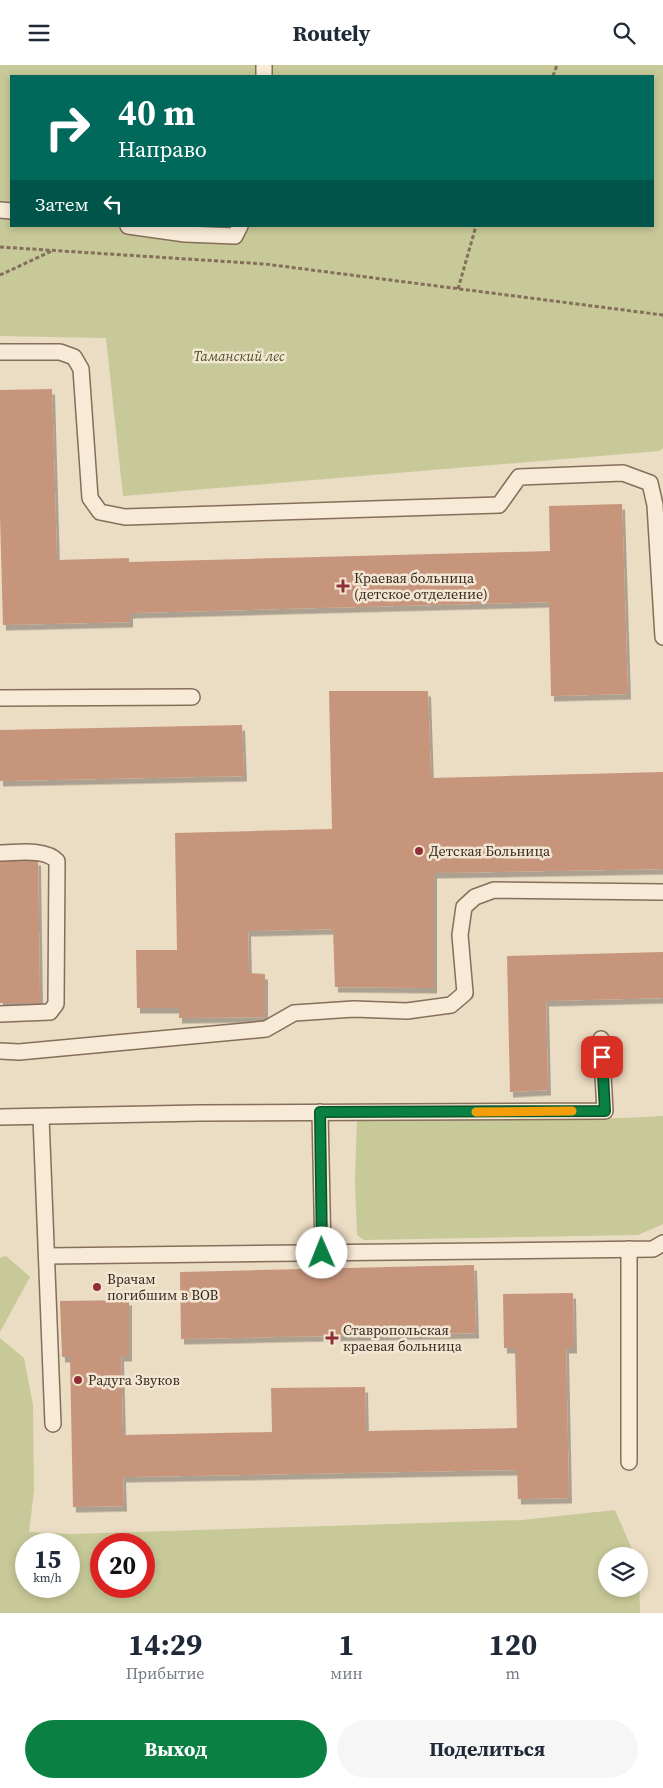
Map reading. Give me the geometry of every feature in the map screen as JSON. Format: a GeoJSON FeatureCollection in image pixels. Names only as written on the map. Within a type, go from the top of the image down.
{"type":"FeatureCollection","features":[{"type":"Feature","properties":{"kind":"lane"},"geometry":{"type":"LineString","coordinates":[[135,227],[185,234],[235,236],[240,227]]}},
{"type":"Feature","properties":{"kind":"lane"},"geometry":{"type":"LineString","coordinates":[[0,352],[60,352],[74,357],[82,369],[90,498],[100,512],[125,517],[499,505],[519,477],[623,473],[650,483],[655,505],[663,637]]}},
{"type":"Feature","properties":{"kind":"lane"},"geometry":{"type":"LineString","coordinates":[[0,698],[192,697]]}},
{"type":"Feature","properties":{"kind":"lane"},"geometry":{"type":"LineString","coordinates":[[0,853],[37,853],[53,857],[57,861],[56,1004],[50,1012],[0,1014]]}},
{"type":"Feature","properties":{"kind":"lane"},"geometry":{"type":"LineString","coordinates":[[0,1051],[19,1052],[266,1029],[294,1013],[354,1009],[407,1011],[451,1005],[465,993],[460,935],[464,907],[475,897],[494,890],[663,892]]}},
{"type":"Feature","properties":{"kind":"lane"},"geometry":{"type":"LineString","coordinates":[[0,1117],[200,1113],[605,1111],[601,1039]]}},
{"type":"Feature","properties":{"kind":"lane"},"geometry":{"type":"LineString","coordinates":[[320,1112],[322,1253]]}},
{"type":"Feature","properties":{"kind":"lane"},"geometry":{"type":"LineString","coordinates":[[41,1117],[53,1424]]}},
{"type":"Feature","properties":{"kind":"lane"},"geometry":{"type":"LineString","coordinates":[[47,1256],[652,1249],[663,1243]]}},
{"type":"Feature","properties":{"kind":"lane"},"geometry":{"type":"LineString","coordinates":[[629,1249],[629,1462]]}},
{"type":"Feature","properties":{"kind":"path"},"geometry":{"type":"LineString","coordinates":[[458,289],[476,227]]}},
{"type":"Feature","properties":{"kind":"path"},"geometry":{"type":"LineString","coordinates":[[0,247],[264,264],[663,315]]}},
{"type":"Feature","properties":{"kind":"path"},"geometry":{"type":"LineString","coordinates":[[0,275],[54,250]]}},
{"type":"Feature","properties":{"kind":"green space","name":"Таманский лес"},"geometry":{"type":"Polygon","coordinates":[[[0,65],[663,65],[663,448],[659,451],[123,496],[106,338],[0,336],[0,65]]]}},
{"type":"Feature","properties":{"kind":"green space"},"geometry":{"type":"Polygon","coordinates":[[[663,1116],[663,1224],[638,1235],[364,1240],[357,1235],[355,1182],[357,1119],[624,1118],[663,1116]]]}},
{"type":"Feature","properties":{"kind":"green space"},"geometry":{"type":"Polygon","coordinates":[[[6,1256],[30,1277],[0,1332],[0,1258],[6,1256]]]}},
{"type":"Feature","properties":{"kind":"green space"},"geometry":{"type":"Polygon","coordinates":[[[0,1338],[24,1358],[33,1405],[34,1491],[29,1532],[50,1533],[15,1533],[15,1598],[80,1598],[80,1534],[90,1533],[90,1598],[155,1598],[155,1533],[102,1533],[522,1520],[615,1510],[631,1547],[598,1547],[598,1597],[640,1597],[640,1613],[0,1613],[0,1338]]]}},
{"type":"Feature","properties":{"kind":"building"},"geometry":{"type":"Polygon","coordinates":[[[52,389],[57,560],[129,558],[129,562],[550,551],[549,506],[622,504],[628,694],[551,696],[549,602],[130,613],[130,622],[3,625],[0,516],[0,390],[52,389]]]}},
{"type":"Feature","properties":{"kind":"building","name":"Детская Больница"},"geometry":{"type":"Polygon","coordinates":[[[329,691],[428,691],[431,778],[663,772],[663,869],[434,873],[434,988],[335,987],[333,929],[248,931],[249,973],[265,974],[265,1017],[179,1018],[179,1008],[137,1008],[136,950],[177,950],[175,833],[332,829],[329,691]]]}},
{"type":"Feature","properties":{"kind":"building"},"geometry":{"type":"Polygon","coordinates":[[[242,725],[244,776],[0,781],[0,730],[242,725]]]}},
{"type":"Feature","properties":{"kind":"building"},"geometry":{"type":"Polygon","coordinates":[[[0,860],[38,860],[40,1003],[0,1003],[0,860]]]}},
{"type":"Feature","properties":{"kind":"building"},"geometry":{"type":"Polygon","coordinates":[[[663,952],[663,998],[546,1001],[548,1090],[510,1092],[507,956],[663,952]]]}},
{"type":"Feature","properties":{"kind":"building"},"geometry":{"type":"Polygon","coordinates":[[[474,1265],[476,1333],[181,1339],[180,1272],[474,1265]]]}},
{"type":"Feature","properties":{"kind":"building"},"geometry":{"type":"Polygon","coordinates":[[[573,1293],[574,1348],[566,1348],[569,1498],[518,1499],[517,1470],[123,1477],[124,1506],[73,1507],[70,1357],[62,1357],[60,1301],[129,1300],[129,1356],[121,1356],[123,1435],[272,1432],[271,1388],[365,1387],[366,1431],[517,1428],[515,1348],[504,1348],[503,1294],[573,1293]]]}},
{"type":"Feature","properties":{"kind":"slow traffic"},"geometry":{"type":"LineString","coordinates":[[476,1112],[572,1111]]}},
{"type":"Feature","properties":{"kind":"place","name":"Краевая больница (детское отделение)"},"geometry":{"type":"Point","coordinates":[343,586]}},
{"type":"Feature","properties":{"kind":"place","name":"Детская Больница"},"geometry":{"type":"Point","coordinates":[419,851]}},
{"type":"Feature","properties":{"kind":"place","name":"Врачам погибшим в ВОВ"},"geometry":{"type":"Point","coordinates":[97,1287]}},
{"type":"Feature","properties":{"kind":"place","name":"Ставропольская краевая больница"},"geometry":{"type":"Point","coordinates":[332,1338]}},
{"type":"Feature","properties":{"kind":"place","name":"Радуга Звуков"},"geometry":{"type":"Point","coordinates":[78,1380]}},
{"type":"Feature","properties":{"kind":"route"},"geometry":{"type":"LineString","coordinates":[[322,1253],[320,1112],[605,1111],[602,1057]]}}]}
